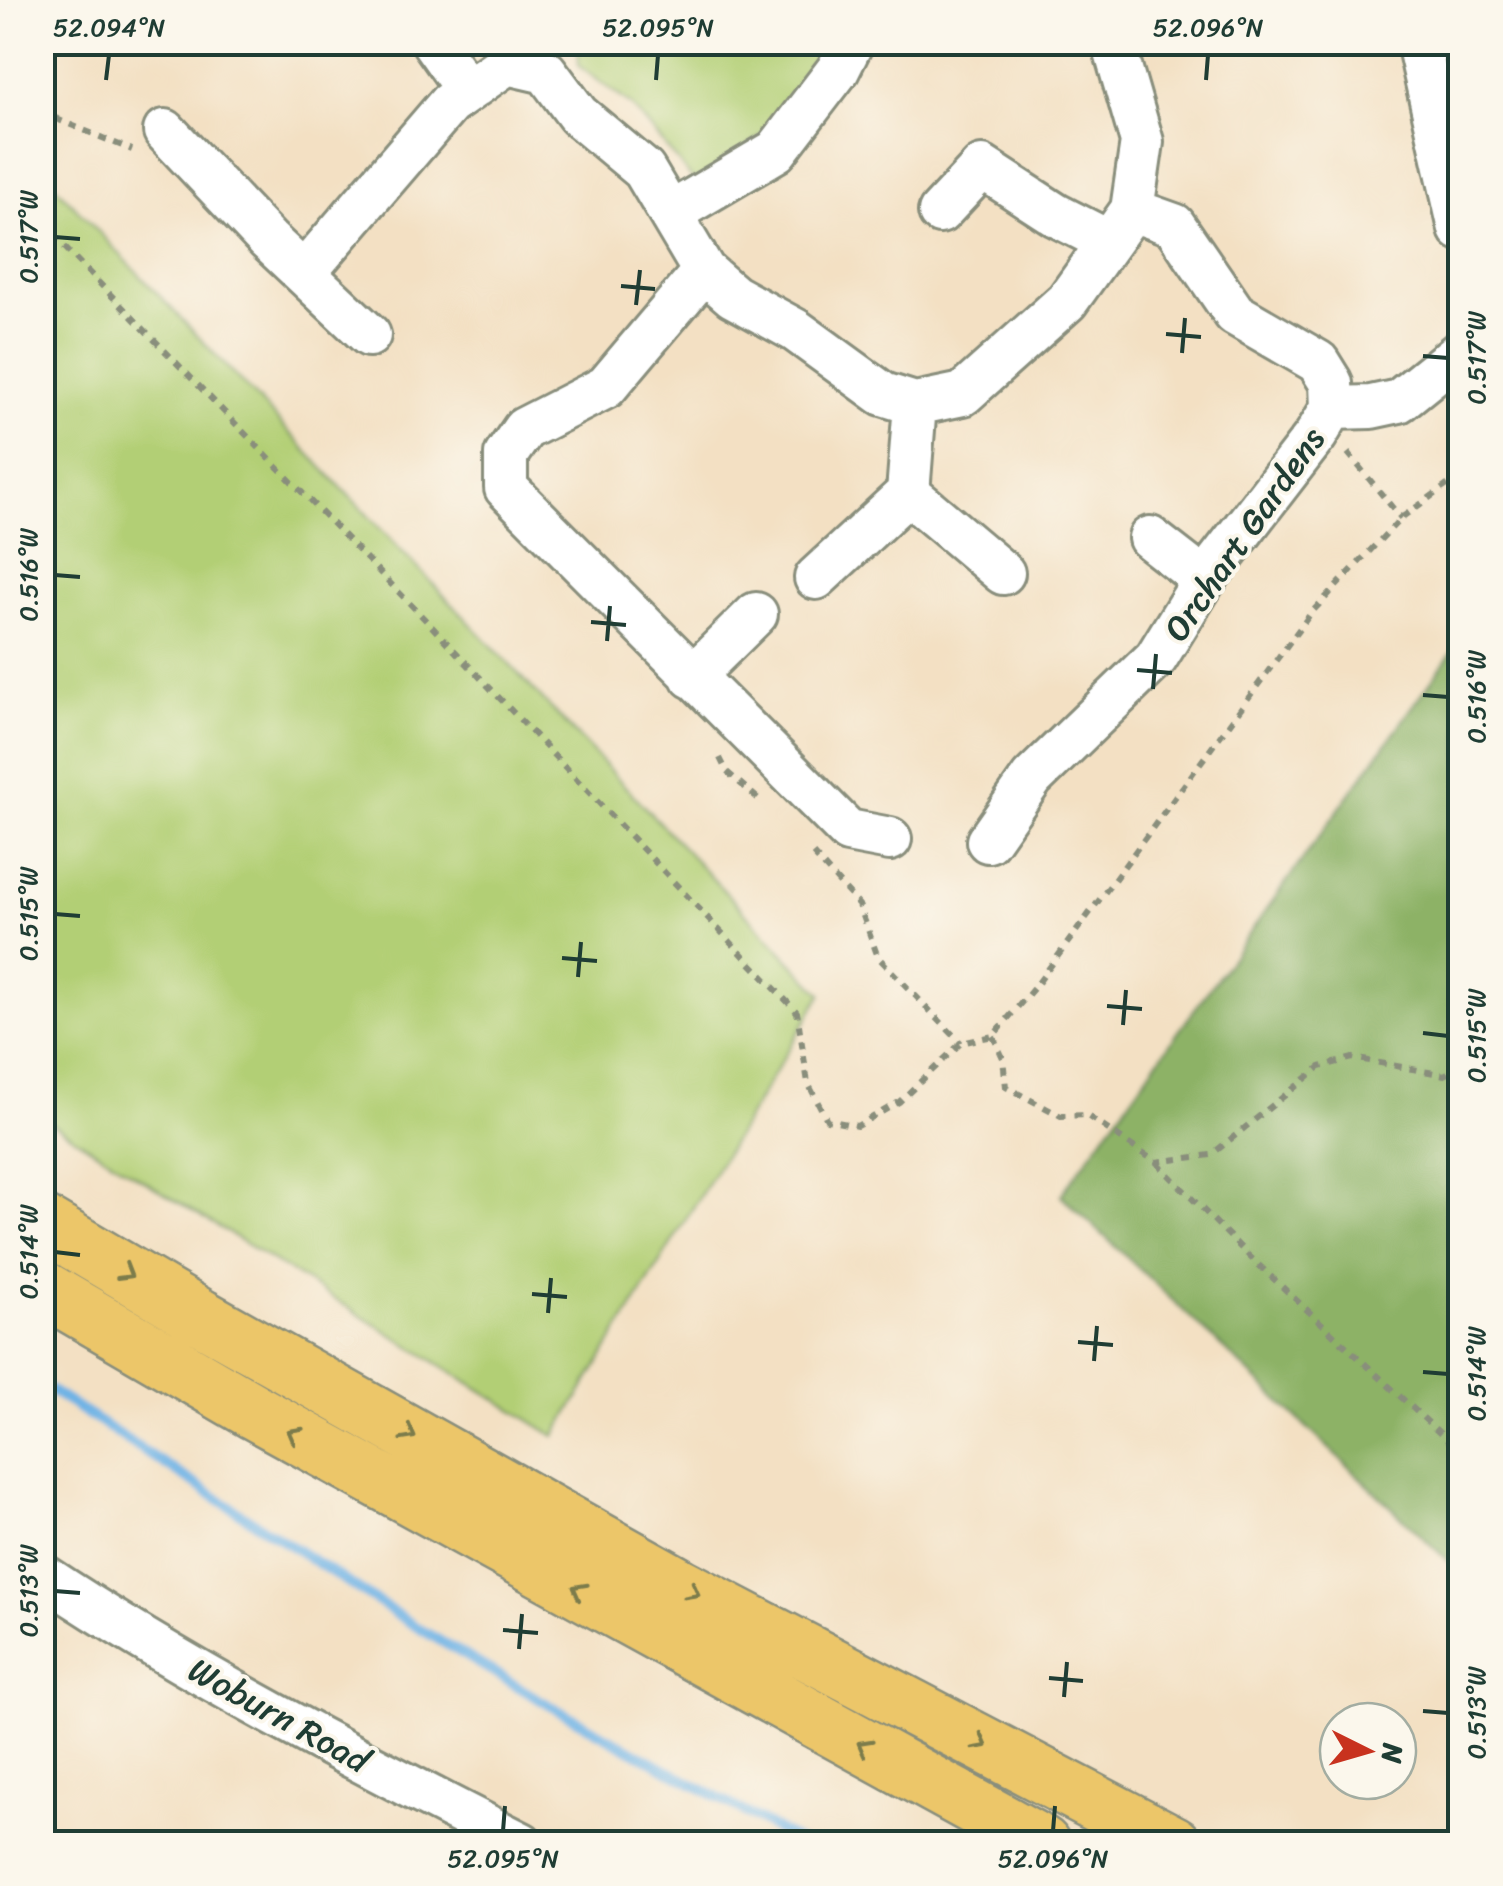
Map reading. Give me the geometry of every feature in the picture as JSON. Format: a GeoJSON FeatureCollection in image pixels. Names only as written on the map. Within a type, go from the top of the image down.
{"type":"FeatureCollection","features":[{"type":"Feature","properties":{"kind":"highway"},"geometry":{"type":"LineString","coordinates":[[42,1223],[201,1317],[680,1586],[1174,1844]]}},
{"type":"Feature","properties":{"kind":"highway"},"geometry":{"type":"LineString","coordinates":[[42,1288],[255,1412],[1042,1844]]}},
{"type":"Feature","properties":{"kind":"street"},"geometry":{"type":"LineString","coordinates":[[433,42],[467,90]]}},
{"type":"Feature","properties":{"kind":"street"},"geometry":{"type":"LineString","coordinates":[[672,213],[776,151],[838,70],[852,42]]}},
{"type":"Feature","properties":{"kind":"street"},"geometry":{"type":"LineString","coordinates":[[1418,42],[1460,229]]}},
{"type":"Feature","properties":{"kind":"street"},"geometry":{"type":"LineString","coordinates":[[304,273],[449,104],[507,64],[533,56],[578,115],[644,170],[704,271],[733,296],[795,330],[883,394],[915,404],[964,394],[1067,302],[1120,226],[1142,142],[1124,45]]}},
{"type":"Feature","properties":{"kind":"street"},"geometry":{"type":"LineString","coordinates":[[165,131],[268,240],[369,335]]}},
{"type":"Feature","properties":{"kind":"street","name":"Orchart Gardens"},"geometry":{"type":"LineString","coordinates":[[940,212],[982,167],[1056,215],[1120,226],[1174,225],[1235,314],[1318,362],[1330,383],[1328,414],[1204,580],[1156,658],[1032,778],[988,840]]}},
{"type":"Feature","properties":{"kind":"street"},"geometry":{"type":"LineString","coordinates":[[704,271],[606,388],[524,429],[506,455],[506,488],[848,832],[890,838]]}},
{"type":"Feature","properties":{"kind":"street"},"geometry":{"type":"LineString","coordinates":[[1328,414],[1399,401],[1460,352]]}},
{"type":"Feature","properties":{"kind":"street"},"geometry":{"type":"LineString","coordinates":[[816,578],[908,493],[915,404]]}},
{"type":"Feature","properties":{"kind":"street"},"geometry":{"type":"LineString","coordinates":[[908,493],[1003,573]]}},
{"type":"Feature","properties":{"kind":"street"},"geometry":{"type":"LineString","coordinates":[[1150,538],[1204,580]]}},
{"type":"Feature","properties":{"kind":"street"},"geometry":{"type":"LineString","coordinates":[[692,677],[756,614]]}},
{"type":"Feature","properties":{"kind":"street","name":"Woburn Road"},"geometry":{"type":"LineString","coordinates":[[42,1575],[182,1661],[347,1754],[522,1844]]}},
{"type":"Feature","properties":{"kind":"path"},"geometry":{"type":"LineString","coordinates":[[42,224],[418,612],[797,1012],[808,1083],[827,1120],[857,1126],[899,1102],[961,1044],[993,1036],[1072,936],[1311,612],[1400,518],[1460,476]]}},
{"type":"Feature","properties":{"kind":"path"},"geometry":{"type":"LineString","coordinates":[[1328,414],[1400,518]]}},
{"type":"Feature","properties":{"kind":"path"},"geometry":{"type":"LineString","coordinates":[[738,721],[715,749],[727,772],[772,810]]}},
{"type":"Feature","properties":{"kind":"path"},"geometry":{"type":"LineString","coordinates":[[809,850],[859,905],[878,957],[961,1044]]}},
{"type":"Feature","properties":{"kind":"path"},"geometry":{"type":"LineString","coordinates":[[993,1036],[1003,1058],[1006,1087],[1061,1116],[1086,1115],[1156,1162],[1249,1256],[1460,1452]]}},
{"type":"Feature","properties":{"kind":"path"},"geometry":{"type":"LineString","coordinates":[[1156,1162],[1211,1156],[1320,1067],[1353,1058],[1445,1075],[1460,1064]]}},
{"type":"Feature","properties":{"kind":"green space"},"geometry":{"type":"Polygon","coordinates":[[[578,43],[832,43],[773,126],[699,187],[631,105],[579,66],[578,43]]]}},
{"type":"Feature","properties":{"kind":"green space"},"geometry":{"type":"Polygon","coordinates":[[[42,172],[822,994],[555,1436],[43,1118],[42,172]]]}},
{"type":"Feature","properties":{"kind":"green space"},"geometry":{"type":"Polygon","coordinates":[[[1460,641],[1460,1572],[1061,1195],[1460,641]]]}},
{"type":"Feature","properties":{"kind":"waterway"},"geometry":{"type":"LineString","coordinates":[[1452,42],[1460,74]]}},
{"type":"Feature","properties":{"kind":"waterway"},"geometry":{"type":"LineString","coordinates":[[42,1385],[415,1626],[549,1705],[803,1844]]}}]}
